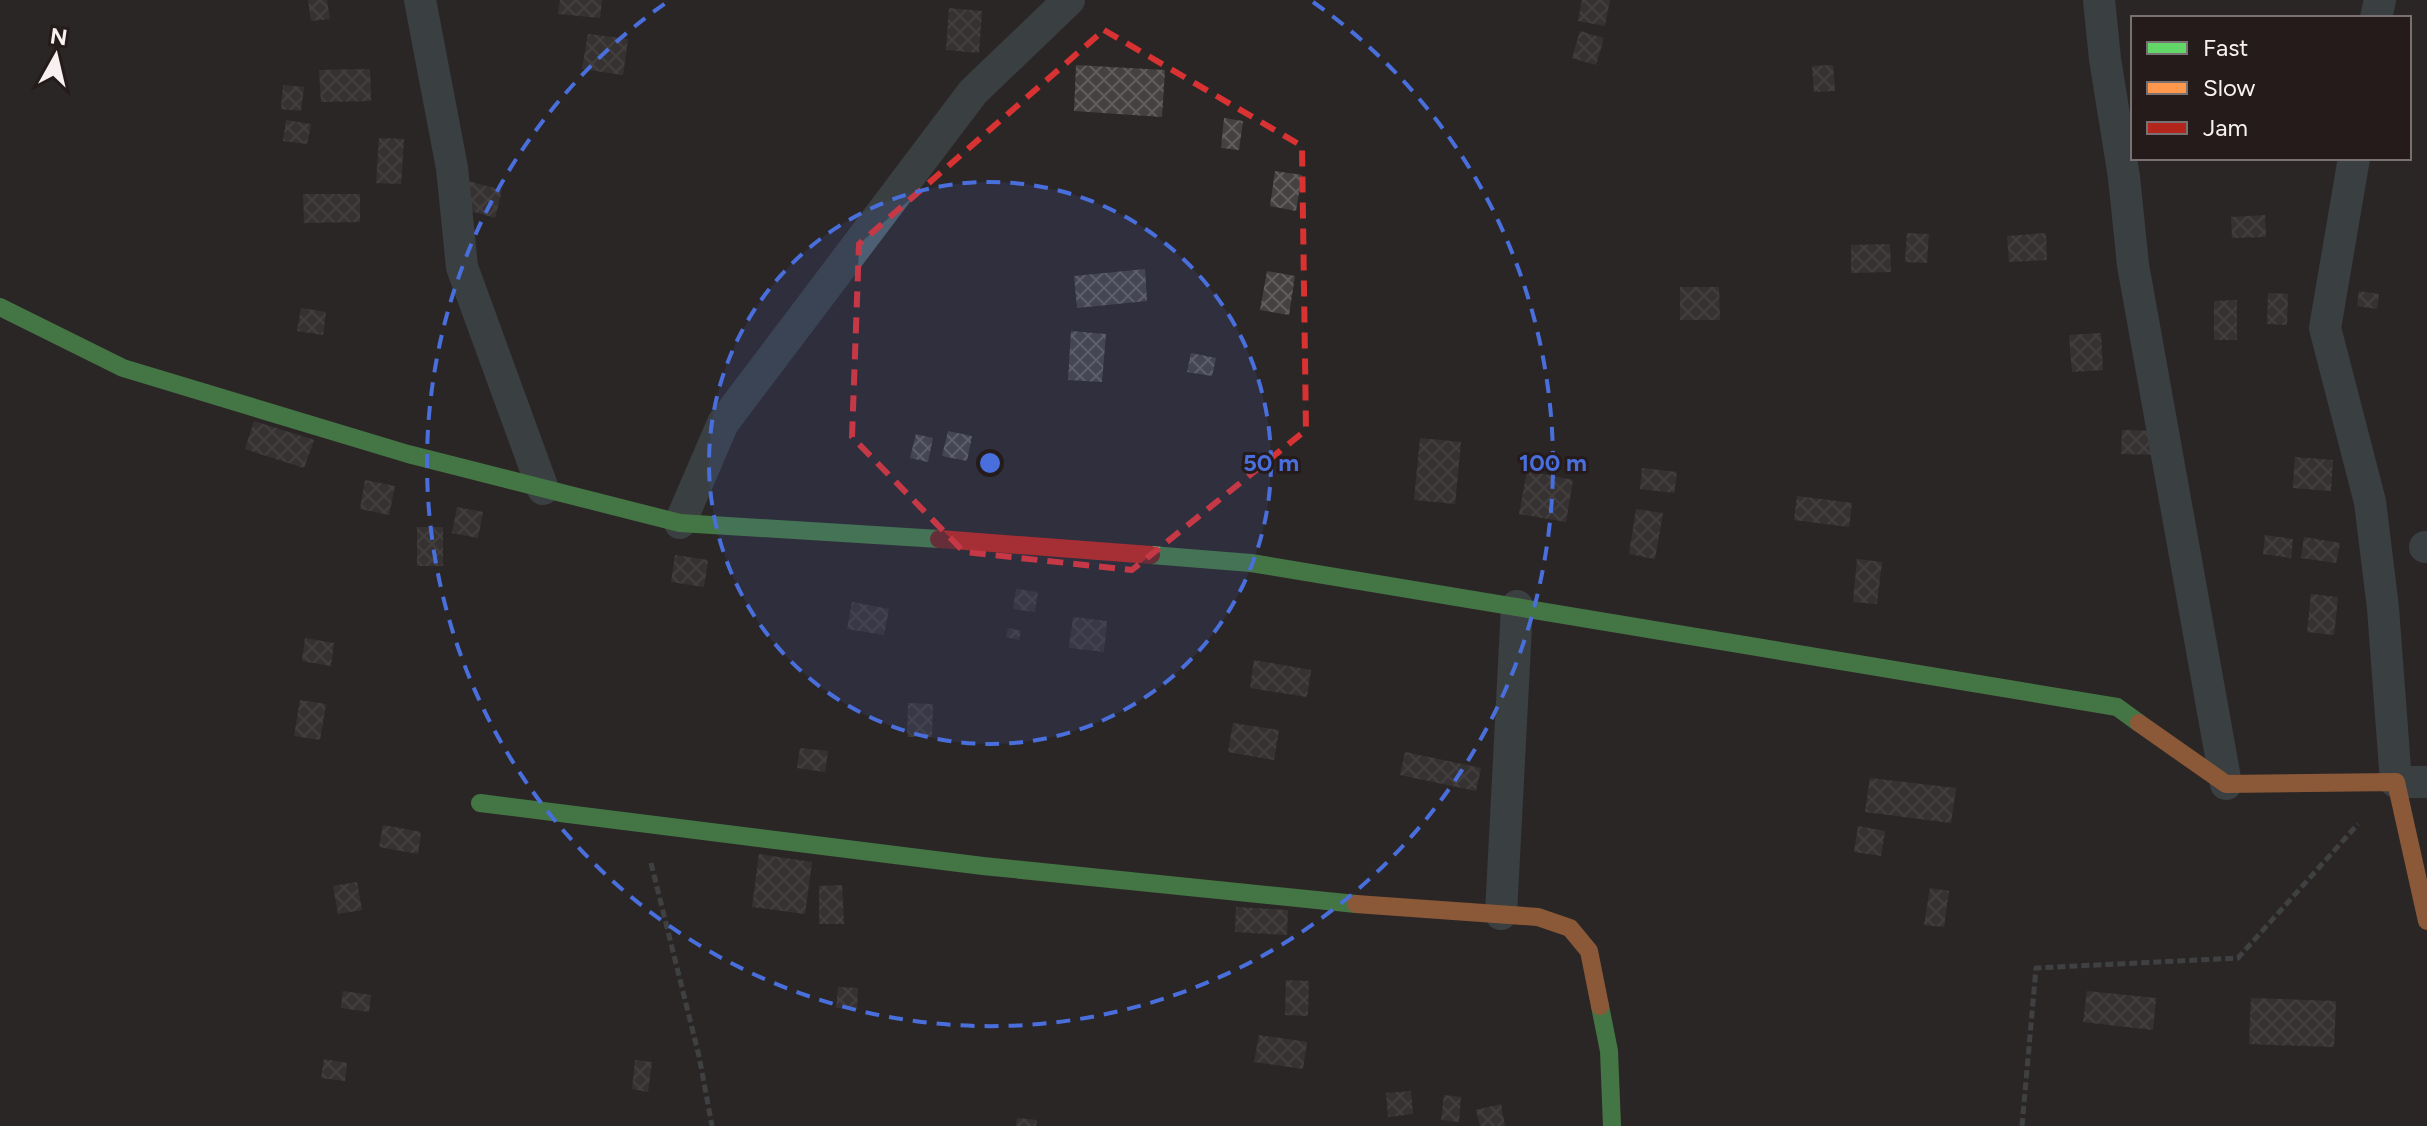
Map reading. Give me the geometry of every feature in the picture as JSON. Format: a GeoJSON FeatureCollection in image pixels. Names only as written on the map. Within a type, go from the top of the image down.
{"type":"FeatureCollection","features":[{"type":"Feature","properties":{"kind":"street"},"geometry":{"type":"LineString","coordinates":[[420,0],[452,168],[462,267],[543,489]]}},
{"type":"Feature","properties":{"kind":"street"},"geometry":{"type":"LineString","coordinates":[[680,523],[723,423],[973,92],[1069,0]]}},
{"type":"Feature","properties":{"kind":"street"},"geometry":{"type":"LineString","coordinates":[[2099,0],[2133,265],[2226,784]]}},
{"type":"Feature","properties":{"kind":"street"},"geometry":{"type":"LineString","coordinates":[[2354,160],[2325,328],[2370,502],[2383,608],[2411,782],[2427,921]]}},
{"type":"Feature","properties":{"kind":"street"},"geometry":{"type":"LineString","coordinates":[[0,307],[123,368],[408,454],[680,523],[1251,563],[2117,707],[2226,784],[2411,782]]}},
{"type":"Feature","properties":{"kind":"street"},"geometry":{"type":"LineString","coordinates":[[1501,914],[1517,606]]}},
{"type":"Feature","properties":{"kind":"street"},"geometry":{"type":"LineString","coordinates":[[480,803],[983,866],[1308,901],[1501,914],[1555,921],[1570,928],[1589,951],[1609,1051],[1612,1126]]}},
{"type":"Feature","properties":{"kind":"path"},"geometry":{"type":"LineString","coordinates":[[2022,1126],[2036,968],[2238,958],[2411,782]]}},
{"type":"Feature","properties":{"kind":"path"},"geometry":{"type":"LineString","coordinates":[[642,823],[699,1056],[712,1126]]}},
{"type":"Feature","properties":{"kind":"highlighted area"},"geometry":{"type":"Polygon","coordinates":[[[1104,30],[1302,146],[1306,430],[1132,570],[964,552],[852,437],[859,244],[1104,30]]]}},
{"type":"Feature","properties":{"kind":"building"},"geometry":{"type":"Polygon","coordinates":[[[308,0],[327,0],[330,19],[311,21],[308,0]]]}},
{"type":"Feature","properties":{"kind":"building"},"geometry":{"type":"Polygon","coordinates":[[[560,0],[602,0],[600,18],[558,14],[560,0]]]}},
{"type":"Feature","properties":{"kind":"building"},"geometry":{"type":"Polygon","coordinates":[[[1582,0],[1610,0],[1605,26],[1578,21],[1582,0]]]}},
{"type":"Feature","properties":{"kind":"building"},"geometry":{"type":"Polygon","coordinates":[[[949,8],[982,11],[979,53],[946,50],[949,8]]]}},
{"type":"Feature","properties":{"kind":"building"},"geometry":{"type":"Polygon","coordinates":[[[1580,31],[1604,38],[1596,65],[1572,58],[1580,31]]]}},
{"type":"Feature","properties":{"kind":"building"},"geometry":{"type":"Polygon","coordinates":[[[588,34],[628,39],[623,75],[582,69],[588,34]]]}},
{"type":"Feature","properties":{"kind":"building"},"geometry":{"type":"Polygon","coordinates":[[[1076,65],[1165,70],[1162,117],[1074,111],[1076,65]]]}},
{"type":"Feature","properties":{"kind":"building"},"geometry":{"type":"Polygon","coordinates":[[[1833,65],[1835,91],[1814,92],[1812,66],[1833,65]]]}},
{"type":"Feature","properties":{"kind":"building"},"geometry":{"type":"Polygon","coordinates":[[[370,69],[371,101],[321,102],[319,70],[370,69]]]}},
{"type":"Feature","properties":{"kind":"building"},"geometry":{"type":"Polygon","coordinates":[[[283,85],[304,87],[301,111],[281,109],[283,85]]]}},
{"type":"Feature","properties":{"kind":"building"},"geometry":{"type":"Polygon","coordinates":[[[1224,118],[1243,121],[1239,150],[1221,148],[1224,118]]]}},
{"type":"Feature","properties":{"kind":"building"},"geometry":{"type":"Polygon","coordinates":[[[286,120],[311,124],[307,144],[283,141],[286,120]]]}},
{"type":"Feature","properties":{"kind":"building"},"geometry":{"type":"Polygon","coordinates":[[[379,138],[404,139],[401,184],[376,183],[379,138]]]}},
{"type":"Feature","properties":{"kind":"building"},"geometry":{"type":"Polygon","coordinates":[[[1275,171],[1302,175],[1296,211],[1270,206],[1275,171]]]}},
{"type":"Feature","properties":{"kind":"building"},"geometry":{"type":"Polygon","coordinates":[[[468,181],[502,190],[495,218],[461,208],[468,181]]]}},
{"type":"Feature","properties":{"kind":"building"},"geometry":{"type":"Polygon","coordinates":[[[303,194],[360,194],[360,222],[304,223],[303,194]]]}},
{"type":"Feature","properties":{"kind":"building"},"geometry":{"type":"Polygon","coordinates":[[[2265,215],[2266,237],[2232,238],[2231,217],[2265,215]]]}},
{"type":"Feature","properties":{"kind":"building"},"geometry":{"type":"Polygon","coordinates":[[[1907,233],[1929,234],[1927,263],[1905,262],[1907,233]]]}},
{"type":"Feature","properties":{"kind":"building"},"geometry":{"type":"Polygon","coordinates":[[[2046,233],[2047,260],[2009,262],[2007,236],[2046,233]]]}},
{"type":"Feature","properties":{"kind":"building"},"geometry":{"type":"Polygon","coordinates":[[[1890,244],[1891,272],[1851,273],[1851,245],[1890,244]]]}},
{"type":"Feature","properties":{"kind":"building"},"geometry":{"type":"Polygon","coordinates":[[[1145,269],[1147,301],[1077,308],[1074,276],[1145,269]]]}},
{"type":"Feature","properties":{"kind":"building"},"geometry":{"type":"Polygon","coordinates":[[[1267,271],[1295,276],[1289,315],[1260,310],[1267,271]]]}},
{"type":"Feature","properties":{"kind":"building"},"geometry":{"type":"Polygon","coordinates":[[[1680,287],[1719,287],[1720,320],[1680,320],[1680,287]]]}},
{"type":"Feature","properties":{"kind":"building"},"geometry":{"type":"Polygon","coordinates":[[[2359,291],[2379,294],[2377,309],[2357,306],[2359,291]]]}},
{"type":"Feature","properties":{"kind":"building"},"geometry":{"type":"Polygon","coordinates":[[[2268,293],[2288,294],[2287,325],[2267,324],[2268,293]]]}},
{"type":"Feature","properties":{"kind":"building"},"geometry":{"type":"Polygon","coordinates":[[[2237,300],[2237,340],[2214,340],[2214,301],[2237,300]]]}},
{"type":"Feature","properties":{"kind":"building"},"geometry":{"type":"Polygon","coordinates":[[[301,308],[326,312],[323,335],[297,331],[301,308]]]}},
{"type":"Feature","properties":{"kind":"building"},"geometry":{"type":"Polygon","coordinates":[[[1071,331],[1106,334],[1102,382],[1068,380],[1071,331]]]}},
{"type":"Feature","properties":{"kind":"building"},"geometry":{"type":"Polygon","coordinates":[[[2101,333],[2103,370],[2072,372],[2069,335],[2101,333]]]}},
{"type":"Feature","properties":{"kind":"building"},"geometry":{"type":"Polygon","coordinates":[[[1191,353],[1216,358],[1212,376],[1187,372],[1191,353]]]}},
{"type":"Feature","properties":{"kind":"building"},"geometry":{"type":"Polygon","coordinates":[[[254,421],[314,440],[304,468],[245,449],[254,421]]]}},
{"type":"Feature","properties":{"kind":"building"},"geometry":{"type":"Polygon","coordinates":[[[2122,430],[2156,431],[2155,455],[2121,454],[2122,430]]]}},
{"type":"Feature","properties":{"kind":"building"},"geometry":{"type":"Polygon","coordinates":[[[948,431],[972,436],[967,461],[942,456],[948,431]]]}},
{"type":"Feature","properties":{"kind":"building"},"geometry":{"type":"Polygon","coordinates":[[[916,434],[933,438],[928,462],[910,458],[916,434]]]}},
{"type":"Feature","properties":{"kind":"building"},"geometry":{"type":"Polygon","coordinates":[[[1420,438],[1461,442],[1455,504],[1414,500],[1420,438]]]}},
{"type":"Feature","properties":{"kind":"building"},"geometry":{"type":"Polygon","coordinates":[[[2295,457],[2333,460],[2331,491],[2293,488],[2295,457]]]}},
{"type":"Feature","properties":{"kind":"building"},"geometry":{"type":"Polygon","coordinates":[[[1642,468],[1677,472],[1674,493],[1640,489],[1642,468]]]}},
{"type":"Feature","properties":{"kind":"building"},"geometry":{"type":"Polygon","coordinates":[[[1527,471],[1573,480],[1566,522],[1519,514],[1527,471]]]}},
{"type":"Feature","properties":{"kind":"building"},"geometry":{"type":"Polygon","coordinates":[[[365,480],[395,486],[389,515],[360,509],[365,480]]]}},
{"type":"Feature","properties":{"kind":"building"},"geometry":{"type":"Polygon","coordinates":[[[1797,496],[1852,503],[1849,527],[1794,520],[1797,496]]]}},
{"type":"Feature","properties":{"kind":"building"},"geometry":{"type":"Polygon","coordinates":[[[457,507],[483,512],[478,538],[452,533],[457,507]]]}},
{"type":"Feature","properties":{"kind":"building"},"geometry":{"type":"Polygon","coordinates":[[[1636,509],[1663,513],[1655,559],[1629,554],[1636,509]]]}},
{"type":"Feature","properties":{"kind":"building"},"geometry":{"type":"Polygon","coordinates":[[[417,527],[443,527],[443,566],[417,566],[417,527]]]}},
{"type":"Feature","properties":{"kind":"building"},"geometry":{"type":"Polygon","coordinates":[[[2265,535],[2293,539],[2291,558],[2263,554],[2265,535]]]}},
{"type":"Feature","properties":{"kind":"building"},"geometry":{"type":"Polygon","coordinates":[[[2304,537],[2340,543],[2336,563],[2301,558],[2304,537]]]}},
{"type":"Feature","properties":{"kind":"building"},"geometry":{"type":"Polygon","coordinates":[[[675,555],[708,560],[704,587],[671,582],[675,555]]]}},
{"type":"Feature","properties":{"kind":"building"},"geometry":{"type":"Polygon","coordinates":[[[1857,559],[1882,562],[1877,604],[1853,602],[1857,559]]]}},
{"type":"Feature","properties":{"kind":"building"},"geometry":{"type":"Polygon","coordinates":[[[1016,589],[1038,592],[1035,612],[1013,609],[1016,589]]]}},
{"type":"Feature","properties":{"kind":"building"},"geometry":{"type":"Polygon","coordinates":[[[2311,594],[2338,597],[2334,635],[2307,632],[2311,594]]]}},
{"type":"Feature","properties":{"kind":"building"},"geometry":{"type":"Polygon","coordinates":[[[852,602],[889,609],[884,635],[847,629],[852,602]]]}},
{"type":"Feature","properties":{"kind":"building"},"geometry":{"type":"Polygon","coordinates":[[[1073,617],[1107,621],[1104,652],[1069,648],[1073,617]]]}},
{"type":"Feature","properties":{"kind":"building"},"geometry":{"type":"Polygon","coordinates":[[[1008,628],[1021,631],[1019,640],[1006,637],[1008,628]]]}},
{"type":"Feature","properties":{"kind":"building"},"geometry":{"type":"Polygon","coordinates":[[[305,638],[334,643],[331,666],[302,661],[305,638]]]}},
{"type":"Feature","properties":{"kind":"building"},"geometry":{"type":"Polygon","coordinates":[[[1254,660],[1311,670],[1307,697],[1250,688],[1254,660]]]}},
{"type":"Feature","properties":{"kind":"building"},"geometry":{"type":"Polygon","coordinates":[[[300,700],[326,704],[320,740],[294,736],[300,700]]]}},
{"type":"Feature","properties":{"kind":"building"},"geometry":{"type":"Polygon","coordinates":[[[908,703],[933,704],[932,737],[907,737],[908,703]]]}},
{"type":"Feature","properties":{"kind":"building"},"geometry":{"type":"Polygon","coordinates":[[[1233,723],[1279,730],[1274,760],[1228,752],[1233,723]]]}},
{"type":"Feature","properties":{"kind":"building"},"geometry":{"type":"Polygon","coordinates":[[[800,748],[828,751],[825,772],[797,768],[800,748]]]}},
{"type":"Feature","properties":{"kind":"building"},"geometry":{"type":"Polygon","coordinates":[[[1405,752],[1481,768],[1476,791],[1400,775],[1405,752]]]}},
{"type":"Feature","properties":{"kind":"building"},"geometry":{"type":"Polygon","coordinates":[[[1870,778],[1956,788],[1951,823],[1865,812],[1870,778]]]}},
{"type":"Feature","properties":{"kind":"building"},"geometry":{"type":"Polygon","coordinates":[[[383,825],[421,832],[418,854],[379,847],[383,825]]]}},
{"type":"Feature","properties":{"kind":"building"},"geometry":{"type":"Polygon","coordinates":[[[1858,826],[1885,831],[1881,856],[1854,852],[1858,826]]]}},
{"type":"Feature","properties":{"kind":"building"},"geometry":{"type":"Polygon","coordinates":[[[759,854],[812,862],[805,914],[752,907],[759,854]]]}},
{"type":"Feature","properties":{"kind":"building"},"geometry":{"type":"Polygon","coordinates":[[[357,882],[362,910],[338,914],[333,886],[357,882]]]}},
{"type":"Feature","properties":{"kind":"building"},"geometry":{"type":"Polygon","coordinates":[[[842,885],[844,924],[819,924],[819,886],[842,885]]]}},
{"type":"Feature","properties":{"kind":"building"},"geometry":{"type":"Polygon","coordinates":[[[1930,888],[1949,891],[1944,927],[1924,925],[1930,888]]]}},
{"type":"Feature","properties":{"kind":"building"},"geometry":{"type":"Polygon","coordinates":[[[1236,907],[1288,910],[1287,935],[1235,932],[1236,907]]]}},
{"type":"Feature","properties":{"kind":"building"},"geometry":{"type":"Polygon","coordinates":[[[1286,980],[1309,981],[1308,1016],[1285,1015],[1286,980]]]}},
{"type":"Feature","properties":{"kind":"building"},"geometry":{"type":"Polygon","coordinates":[[[838,987],[858,988],[857,1009],[836,1008],[838,987]]]}},
{"type":"Feature","properties":{"kind":"building"},"geometry":{"type":"Polygon","coordinates":[[[343,991],[371,995],[369,1012],[341,1008],[343,991]]]}},
{"type":"Feature","properties":{"kind":"building"},"geometry":{"type":"Polygon","coordinates":[[[2087,991],[2156,998],[2153,1030],[2083,1022],[2087,991]]]}},
{"type":"Feature","properties":{"kind":"building"},"geometry":{"type":"Polygon","coordinates":[[[2251,998],[2336,1001],[2334,1047],[2249,1044],[2251,998]]]}},
{"type":"Feature","properties":{"kind":"building"},"geometry":{"type":"Polygon","coordinates":[[[1259,1035],[1307,1042],[1303,1069],[1254,1062],[1259,1035]]]}},
{"type":"Feature","properties":{"kind":"building"},"geometry":{"type":"Polygon","coordinates":[[[324,1059],[347,1063],[345,1081],[321,1078],[324,1059]]]}},
{"type":"Feature","properties":{"kind":"building"},"geometry":{"type":"Polygon","coordinates":[[[635,1060],[652,1062],[648,1092],[632,1089],[635,1060]]]}},
{"type":"Feature","properties":{"kind":"building"},"geometry":{"type":"Polygon","coordinates":[[[1411,1091],[1413,1114],[1388,1117],[1386,1093],[1411,1091]]]}},
{"type":"Feature","properties":{"kind":"building"},"geometry":{"type":"Polygon","coordinates":[[[1444,1095],[1461,1097],[1459,1122],[1441,1120],[1444,1095]]]}},
{"type":"Feature","properties":{"kind":"building"},"geometry":{"type":"Polygon","coordinates":[[[1501,1104],[1505,1126],[1480,1126],[1476,1110],[1501,1104]]]}},
{"type":"Feature","properties":{"kind":"building"},"geometry":{"type":"Polygon","coordinates":[[[1017,1118],[1037,1120],[1036,1126],[1016,1126],[1017,1118]]]}},
{"type":"Feature","properties":{"kind":"traffic: fast"},"geometry":{"type":"LineString","coordinates":[[0,307],[123,368],[408,454],[680,523],[939,539]]}},
{"type":"Feature","properties":{"kind":"traffic: fast"},"geometry":{"type":"LineString","coordinates":[[1151,555],[1251,563],[2117,707],[2139,723]]}},
{"type":"Feature","properties":{"kind":"traffic: fast"},"geometry":{"type":"LineString","coordinates":[[480,803],[983,866],[1356,904]]}},
{"type":"Feature","properties":{"kind":"traffic: fast"},"geometry":{"type":"LineString","coordinates":[[1600,1006],[1609,1051],[1612,1126]]}},
{"type":"Feature","properties":{"kind":"traffic: slow"},"geometry":{"type":"LineString","coordinates":[[2139,723],[2226,784],[2396,782],[2427,921]]}},
{"type":"Feature","properties":{"kind":"traffic: slow"},"geometry":{"type":"LineString","coordinates":[[1356,904],[1538,917],[1570,928],[1589,951],[1600,1006]]}},
{"type":"Feature","properties":{"kind":"traffic: jam"},"geometry":{"type":"LineString","coordinates":[[939,539],[1151,555]]}}]}
